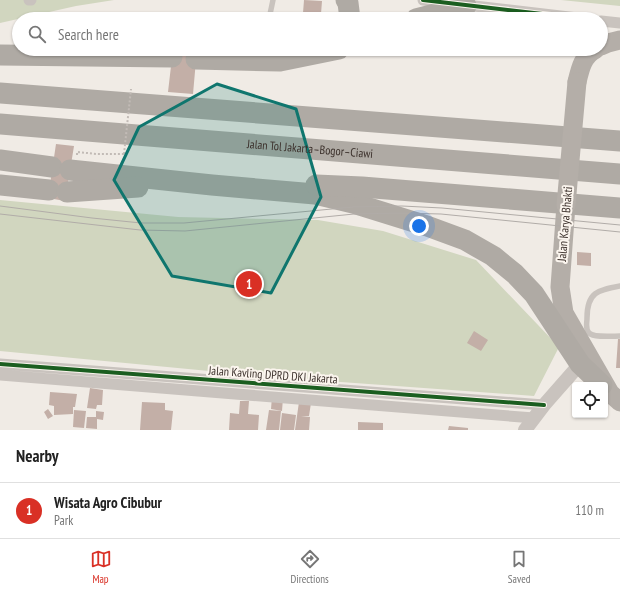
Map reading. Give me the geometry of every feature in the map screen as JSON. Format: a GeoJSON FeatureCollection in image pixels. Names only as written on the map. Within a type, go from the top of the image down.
{"type":"FeatureCollection","features":[{"type":"Feature","properties":{"kind":"highway"},"geometry":{"type":"LineString","coordinates":[[346,0],[349,12]]}},
{"type":"Feature","properties":{"kind":"highway"},"geometry":{"type":"LineString","coordinates":[[443,12],[466,6]]}},
{"type":"Feature","properties":{"kind":"highway"},"geometry":{"type":"LineString","coordinates":[[608,43],[620,40]]}},
{"type":"Feature","properties":{"kind":"highway"},"geometry":{"type":"LineString","coordinates":[[0,55],[12,55]]}},
{"type":"Feature","properties":{"kind":"highway"},"geometry":{"type":"LineString","coordinates":[[86,56],[172,57]]}},
{"type":"Feature","properties":{"kind":"highway"},"geometry":{"type":"LineString","coordinates":[[196,59],[261,57],[280,61],[305,56]]}},
{"type":"Feature","properties":{"kind":"highway","name":"Jalan Karya Bhakti"},"geometry":{"type":"LineString","coordinates":[[588,56],[582,64],[577,82],[560,287],[564,313],[609,392]]}},
{"type":"Feature","properties":{"kind":"highway"},"geometry":{"type":"LineString","coordinates":[[0,93],[620,141]]}},
{"type":"Feature","properties":{"kind":"highway","name":"Jalan Tol Jakarta–Bogor–Ciawi"},"geometry":{"type":"LineString","coordinates":[[0,124],[620,174]]}},
{"type":"Feature","properties":{"kind":"highway"},"geometry":{"type":"LineString","coordinates":[[553,135],[620,134]]}},
{"type":"Feature","properties":{"kind":"highway"},"geometry":{"type":"LineString","coordinates":[[0,160],[67,163],[204,184],[316,194],[427,226],[465,240],[493,256],[515,274],[534,294],[580,364],[609,392]]}},
{"type":"Feature","properties":{"kind":"highway"},"geometry":{"type":"LineString","coordinates":[[0,185],[58,191],[204,184],[284,184],[362,187],[620,208]]}},
{"type":"Feature","properties":{"kind":"street"},"geometry":{"type":"LineString","coordinates":[[423,0],[521,12]]}},
{"type":"Feature","properties":{"kind":"street"},"geometry":{"type":"LineString","coordinates":[[608,22],[620,23]]}},
{"type":"Feature","properties":{"kind":"street","name":"Jalan Kavling DPRD DKI Jakarta"},"geometry":{"type":"LineString","coordinates":[[0,364],[544,405]]}},
{"type":"Feature","properties":{"kind":"street"},"geometry":{"type":"LineString","coordinates":[[525,430],[544,405],[580,364]]}},
{"type":"Feature","properties":{"kind":"street","name":"Jalan Kavling DPRD DKI Jakarta"},"geometry":{"type":"LineString","coordinates":[[0,375],[534,418]]}},
{"type":"Feature","properties":{"kind":"lane"},"geometry":{"type":"LineString","coordinates":[[270,12],[273,0]]}},
{"type":"Feature","properties":{"kind":"lane"},"geometry":{"type":"LineString","coordinates":[[620,286],[595,293],[590,299],[587,306],[586,328],[595,336],[620,336]]}},
{"type":"Feature","properties":{"kind":"path"},"geometry":{"type":"LineString","coordinates":[[67,163],[97,154],[124,154],[131,89]]}},
{"type":"Feature","properties":{"kind":"highlighted area"},"geometry":{"type":"Polygon","coordinates":[[[217,84],[296,109],[321,197],[271,293],[172,276],[114,180],[139,127],[217,84]]]}},
{"type":"Feature","properties":{"kind":"green space"},"geometry":{"type":"Polygon","coordinates":[[[0,0],[114,0],[49,12],[12,12],[12,20],[0,23],[0,0]]]}},
{"type":"Feature","properties":{"kind":"green space"},"geometry":{"type":"Polygon","coordinates":[[[561,0],[620,0],[620,6],[561,0]]]}},
{"type":"Feature","properties":{"kind":"green space"},"geometry":{"type":"Polygon","coordinates":[[[0,200],[178,217],[318,220],[383,231],[476,260],[559,347],[534,396],[272,377],[0,351],[0,200]]]}},
{"type":"Feature","properties":{"kind":"building"},"geometry":{"type":"Polygon","coordinates":[[[304,0],[322,1],[321,12],[303,12],[304,0]]]}},
{"type":"Feature","properties":{"kind":"building"},"geometry":{"type":"Polygon","coordinates":[[[172,56],[196,56],[193,94],[168,92],[172,56]]]}},
{"type":"Feature","properties":{"kind":"building"},"geometry":{"type":"Polygon","coordinates":[[[56,144],[74,146],[65,201],[48,198],[56,144]]]}},
{"type":"Feature","properties":{"kind":"building"},"geometry":{"type":"Polygon","coordinates":[[[577,252],[591,253],[591,266],[577,265],[577,252]]]}},
{"type":"Feature","properties":{"kind":"building"},"geometry":{"type":"Polygon","coordinates":[[[474,331],[488,340],[481,351],[467,343],[474,331]]]}},
{"type":"Feature","properties":{"kind":"building"},"geometry":{"type":"Polygon","coordinates":[[[618,339],[620,339],[620,368],[616,368],[618,339]]]}},
{"type":"Feature","properties":{"kind":"building"},"geometry":{"type":"Polygon","coordinates":[[[90,388],[103,390],[102,405],[97,405],[96,409],[87,408],[90,388]]]}},
{"type":"Feature","properties":{"kind":"building"},"geometry":{"type":"Polygon","coordinates":[[[50,392],[77,394],[75,407],[73,407],[73,414],[54,415],[54,406],[49,405],[50,392]]]}},
{"type":"Feature","properties":{"kind":"building"},"geometry":{"type":"Polygon","coordinates":[[[272,397],[283,398],[282,411],[271,409],[272,397]]]}},
{"type":"Feature","properties":{"kind":"building"},"geometry":{"type":"Polygon","coordinates":[[[240,401],[249,401],[248,414],[259,415],[258,430],[229,430],[230,413],[239,414],[240,401]]]}},
{"type":"Feature","properties":{"kind":"building"},"geometry":{"type":"Polygon","coordinates":[[[142,402],[165,403],[165,410],[173,411],[171,430],[140,430],[142,402]]]}},
{"type":"Feature","properties":{"kind":"building"},"geometry":{"type":"Polygon","coordinates":[[[299,402],[311,403],[309,416],[301,416],[310,417],[309,430],[295,430],[299,402]]]}},
{"type":"Feature","properties":{"kind":"building"},"geometry":{"type":"Polygon","coordinates":[[[48,409],[53,416],[48,419],[44,412],[48,409]]]}},
{"type":"Feature","properties":{"kind":"building"},"geometry":{"type":"Polygon","coordinates":[[[74,410],[86,411],[84,428],[73,427],[74,410]]]}},
{"type":"Feature","properties":{"kind":"building"},"geometry":{"type":"Polygon","coordinates":[[[269,410],[281,411],[279,430],[266,430],[269,410]]]}},
{"type":"Feature","properties":{"kind":"building"},"geometry":{"type":"Polygon","coordinates":[[[96,411],[104,412],[103,420],[97,419],[97,429],[86,428],[87,417],[96,417],[96,411]]]}},
{"type":"Feature","properties":{"kind":"building"},"geometry":{"type":"Polygon","coordinates":[[[282,413],[296,415],[294,430],[280,430],[282,413]]]}},
{"type":"Feature","properties":{"kind":"building"},"geometry":{"type":"Polygon","coordinates":[[[358,422],[383,423],[383,430],[358,430],[358,422]]]}},
{"type":"Feature","properties":{"kind":"building"},"geometry":{"type":"Polygon","coordinates":[[[449,426],[468,428],[468,430],[448,430],[449,426]]]}},
{"type":"Feature","properties":{"kind":"tram line"},"geometry":{"type":"LineString","coordinates":[[0,206],[141,223],[184,223],[353,207],[402,206],[442,208],[620,225]]}},
{"type":"Feature","properties":{"kind":"tram line"},"geometry":{"type":"LineString","coordinates":[[0,214],[140,230],[185,231],[354,214],[441,214],[620,232]]}},
{"type":"Feature","properties":{"kind":"cycle path"},"geometry":{"type":"LineString","coordinates":[[423,0],[526,12]]}},
{"type":"Feature","properties":{"kind":"cycle path"},"geometry":{"type":"LineString","coordinates":[[0,364],[544,405]]}},
{"type":"Feature","properties":{"kind":"place","name":"Wisata Agro Cibubur"},"geometry":{"type":"Point","coordinates":[249,284]}}]}
